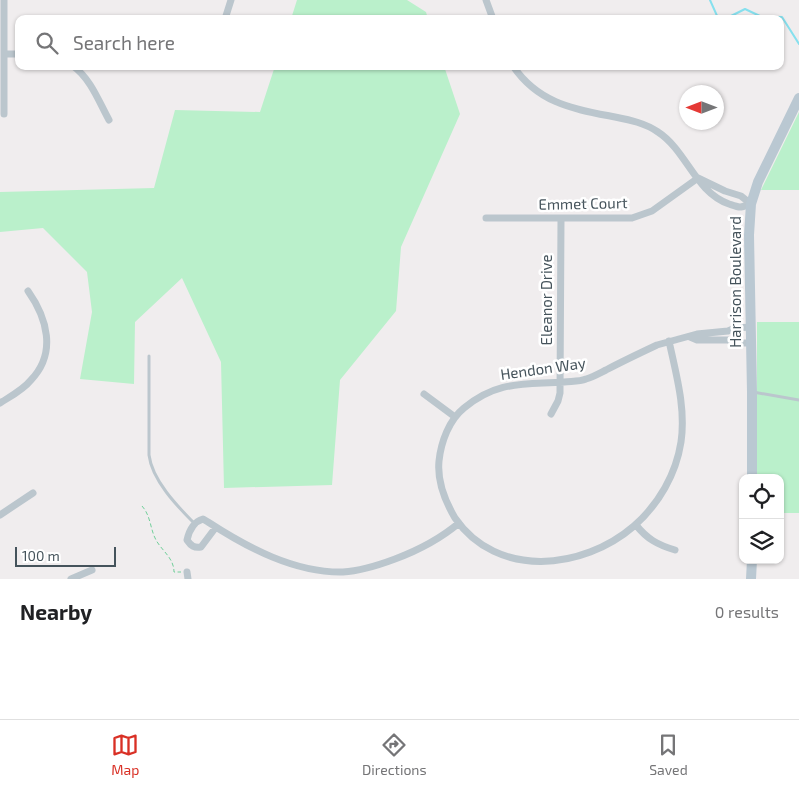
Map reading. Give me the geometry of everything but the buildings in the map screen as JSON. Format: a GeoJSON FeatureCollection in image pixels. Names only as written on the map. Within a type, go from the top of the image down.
{"type":"FeatureCollection","features":[{"type":"Feature","properties":{"kind":"street"},"geometry":{"type":"LineString","coordinates":[[4,0],[4,114]]}},
{"type":"Feature","properties":{"kind":"street"},"geometry":{"type":"LineString","coordinates":[[226,15],[231,0]]}},
{"type":"Feature","properties":{"kind":"street"},"geometry":{"type":"LineString","coordinates":[[486,0],[492,15]]}},
{"type":"Feature","properties":{"kind":"street"},"geometry":{"type":"LineString","coordinates":[[4,54],[15,54]]}},
{"type":"Feature","properties":{"kind":"street"},"geometry":{"type":"LineString","coordinates":[[78,70],[92,86],[109,120]]}},
{"type":"Feature","properties":{"kind":"street"},"geometry":{"type":"LineString","coordinates":[[517,70],[533,88],[551,100],[575,109],[627,119],[650,127],[674,145],[710,194],[739,207],[751,204]]}},
{"type":"Feature","properties":{"kind":"street","name":"Harrison Boulevard"},"geometry":{"type":"LineString","coordinates":[[752,474],[749,235],[751,204],[758,182],[799,98]]}},
{"type":"Feature","properties":{"kind":"street"},"geometry":{"type":"LineString","coordinates":[[698,178],[725,191],[741,196],[751,204]]}},
{"type":"Feature","properties":{"kind":"street","name":"Emmet Court"},"geometry":{"type":"LineString","coordinates":[[486,218],[621,218],[642,215],[660,205],[698,178]]}},
{"type":"Feature","properties":{"kind":"street","name":"Eleanor Drive"},"geometry":{"type":"LineString","coordinates":[[551,414],[558,401],[560,382],[561,219]]}},
{"type":"Feature","properties":{"kind":"street"},"geometry":{"type":"LineString","coordinates":[[0,403],[31,381],[41,367],[46,352],[45,324],[38,307],[28,291]]}},
{"type":"Feature","properties":{"kind":"street","name":"Hendon Way"},"geometry":{"type":"LineString","coordinates":[[669,341],[682,414],[681,440],[676,463],[668,484],[650,510],[636,525],[600,548],[556,562],[526,563],[495,553],[480,544],[459,523],[446,501],[442,489],[438,467],[442,446],[455,416],[484,394],[507,385],[586,380],[669,341],[690,337],[698,340],[728,336],[735,328],[751,327]]}},
{"type":"Feature","properties":{"kind":"street","name":"Hendon Way"},"geometry":{"type":"LineString","coordinates":[[728,336],[736,343],[751,343]]}},
{"type":"Feature","properties":{"kind":"street"},"geometry":{"type":"LineString","coordinates":[[424,394],[455,416]]}},
{"type":"Feature","properties":{"kind":"street"},"geometry":{"type":"LineString","coordinates":[[0,515],[32,493]]}},
{"type":"Feature","properties":{"kind":"street"},"geometry":{"type":"LineString","coordinates":[[216,527],[201,547],[196,548],[190,545],[187,540],[188,534],[195,523],[203,519],[216,527],[245,545],[276,558],[319,570],[345,572],[368,568],[414,552],[436,540],[459,523]]}},
{"type":"Feature","properties":{"kind":"street"},"geometry":{"type":"LineString","coordinates":[[636,525],[650,540],[675,550]]}},
{"type":"Feature","properties":{"kind":"street"},"geometry":{"type":"LineString","coordinates":[[752,564],[752,579]]}},
{"type":"Feature","properties":{"kind":"street"},"geometry":{"type":"LineString","coordinates":[[71,579],[92,570]]}},
{"type":"Feature","properties":{"kind":"lane"},"geometry":{"type":"LineString","coordinates":[[149,356],[149,455],[152,469],[183,512],[195,523]]}},
{"type":"Feature","properties":{"kind":"lane"},"geometry":{"type":"LineString","coordinates":[[752,392],[799,400]]}},
{"type":"Feature","properties":{"kind":"path"},"geometry":{"type":"LineString","coordinates":[[142,506],[150,519],[156,540],[173,563],[174,572],[187,575]]}},
{"type":"Feature","properties":{"kind":"green space"},"geometry":{"type":"Polygon","coordinates":[[[297,0],[407,0],[426,12],[427,15],[292,15],[297,0]]]}},
{"type":"Feature","properties":{"kind":"green space"},"geometry":{"type":"Polygon","coordinates":[[[274,70],[445,70],[460,114],[401,247],[396,311],[340,380],[332,485],[224,488],[221,362],[182,278],[135,322],[134,384],[80,379],[92,312],[87,272],[43,228],[0,232],[0,192],[154,188],[175,110],[260,112],[274,70]]]}},
{"type":"Feature","properties":{"kind":"green space"},"geometry":{"type":"Polygon","coordinates":[[[799,112],[799,190],[761,190],[799,112]]]}},
{"type":"Feature","properties":{"kind":"green space"},"geometry":{"type":"Polygon","coordinates":[[[757,322],[799,322],[799,513],[784,513],[784,474],[757,474],[757,322]]]}},
{"type":"Feature","properties":{"kind":"waterway"},"geometry":{"type":"LineString","coordinates":[[710,0],[717,15]]}},
{"type":"Feature","properties":{"kind":"waterway"},"geometry":{"type":"LineString","coordinates":[[733,15],[745,9],[758,15]]}},
{"type":"Feature","properties":{"kind":"waterway"},"geometry":{"type":"LineString","coordinates":[[784,20],[799,44]]}}]}
